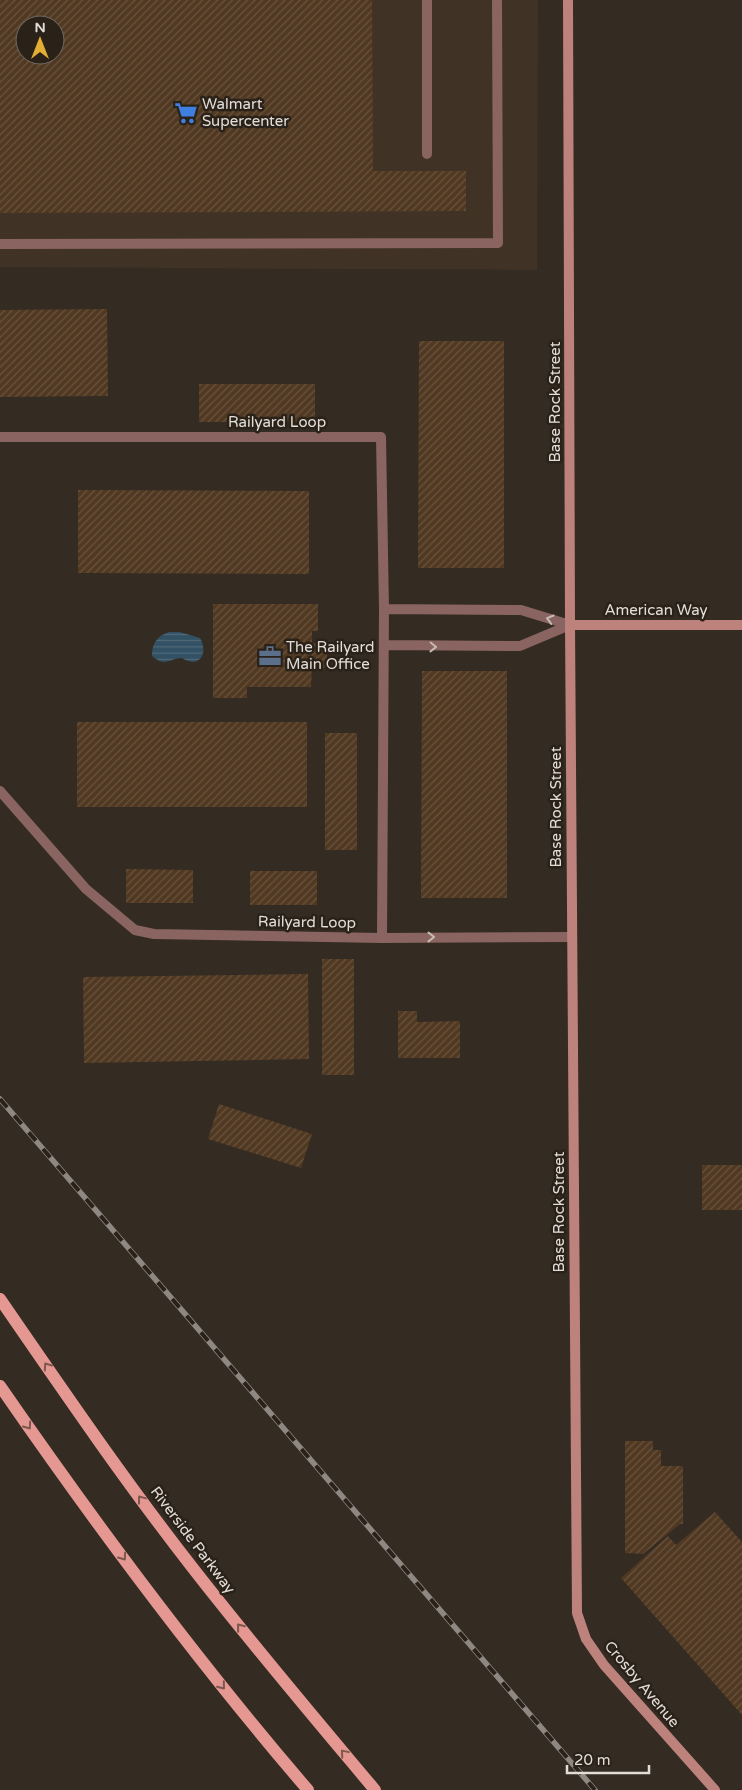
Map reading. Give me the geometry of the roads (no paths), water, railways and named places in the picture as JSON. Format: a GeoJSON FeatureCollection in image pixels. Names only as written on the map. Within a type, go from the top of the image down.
{"type":"FeatureCollection","features":[{"type":"Feature","properties":{"kind":"main road","name":"Riverside Parkway"},"geometry":{"type":"LineString","coordinates":[[0,1299],[74,1407],[191,1566],[269,1664],[375,1790]]}},
{"type":"Feature","properties":{"kind":"main road"},"geometry":{"type":"LineString","coordinates":[[0,1386],[53,1462],[193,1651],[308,1790]]}},
{"type":"Feature","properties":{"kind":"street"},"geometry":{"type":"LineString","coordinates":[[427,0],[427,154]]}},
{"type":"Feature","properties":{"kind":"street"},"geometry":{"type":"LineString","coordinates":[[0,244],[498,243],[496,0]]}},
{"type":"Feature","properties":{"kind":"street","name":"Base Rock Street"},"geometry":{"type":"LineString","coordinates":[[568,0],[577,1613]]}},
{"type":"Feature","properties":{"kind":"street","name":"Railyard Loop"},"geometry":{"type":"LineString","coordinates":[[0,437],[381,437],[384,610],[382,938],[154,934],[136,930],[86,889],[0,791]]}},
{"type":"Feature","properties":{"kind":"street"},"geometry":{"type":"LineString","coordinates":[[384,610],[521,610],[570,625]]}},
{"type":"Feature","properties":{"kind":"street"},"geometry":{"type":"LineString","coordinates":[[384,646],[520,646],[570,625]]}},
{"type":"Feature","properties":{"kind":"street","name":"American Way"},"geometry":{"type":"LineString","coordinates":[[570,625],[742,625]]}},
{"type":"Feature","properties":{"kind":"street"},"geometry":{"type":"LineString","coordinates":[[382,938],[572,937]]}},
{"type":"Feature","properties":{"kind":"street","name":"Crosby Avenue"},"geometry":{"type":"LineString","coordinates":[[577,1613],[586,1639],[604,1665],[715,1790]]}},
{"type":"Feature","properties":{"kind":"water"},"geometry":{"type":"Polygon","coordinates":[[[169,632],[180,632],[200,638],[203,644],[201,658],[193,662],[178,658],[164,662],[152,656],[156,641],[169,632]]]}},
{"type":"Feature","properties":{"kind":"railway"},"geometry":{"type":"LineString","coordinates":[[0,1099],[595,1790]]}},
{"type":"Feature","properties":{"kind":"place","name":"Walmart Supercenter"},"geometry":{"type":"Point","coordinates":[186,113]}},
{"type":"Feature","properties":{"kind":"place","name":"The Railyard Main Office"},"geometry":{"type":"Point","coordinates":[270,656]}}]}
